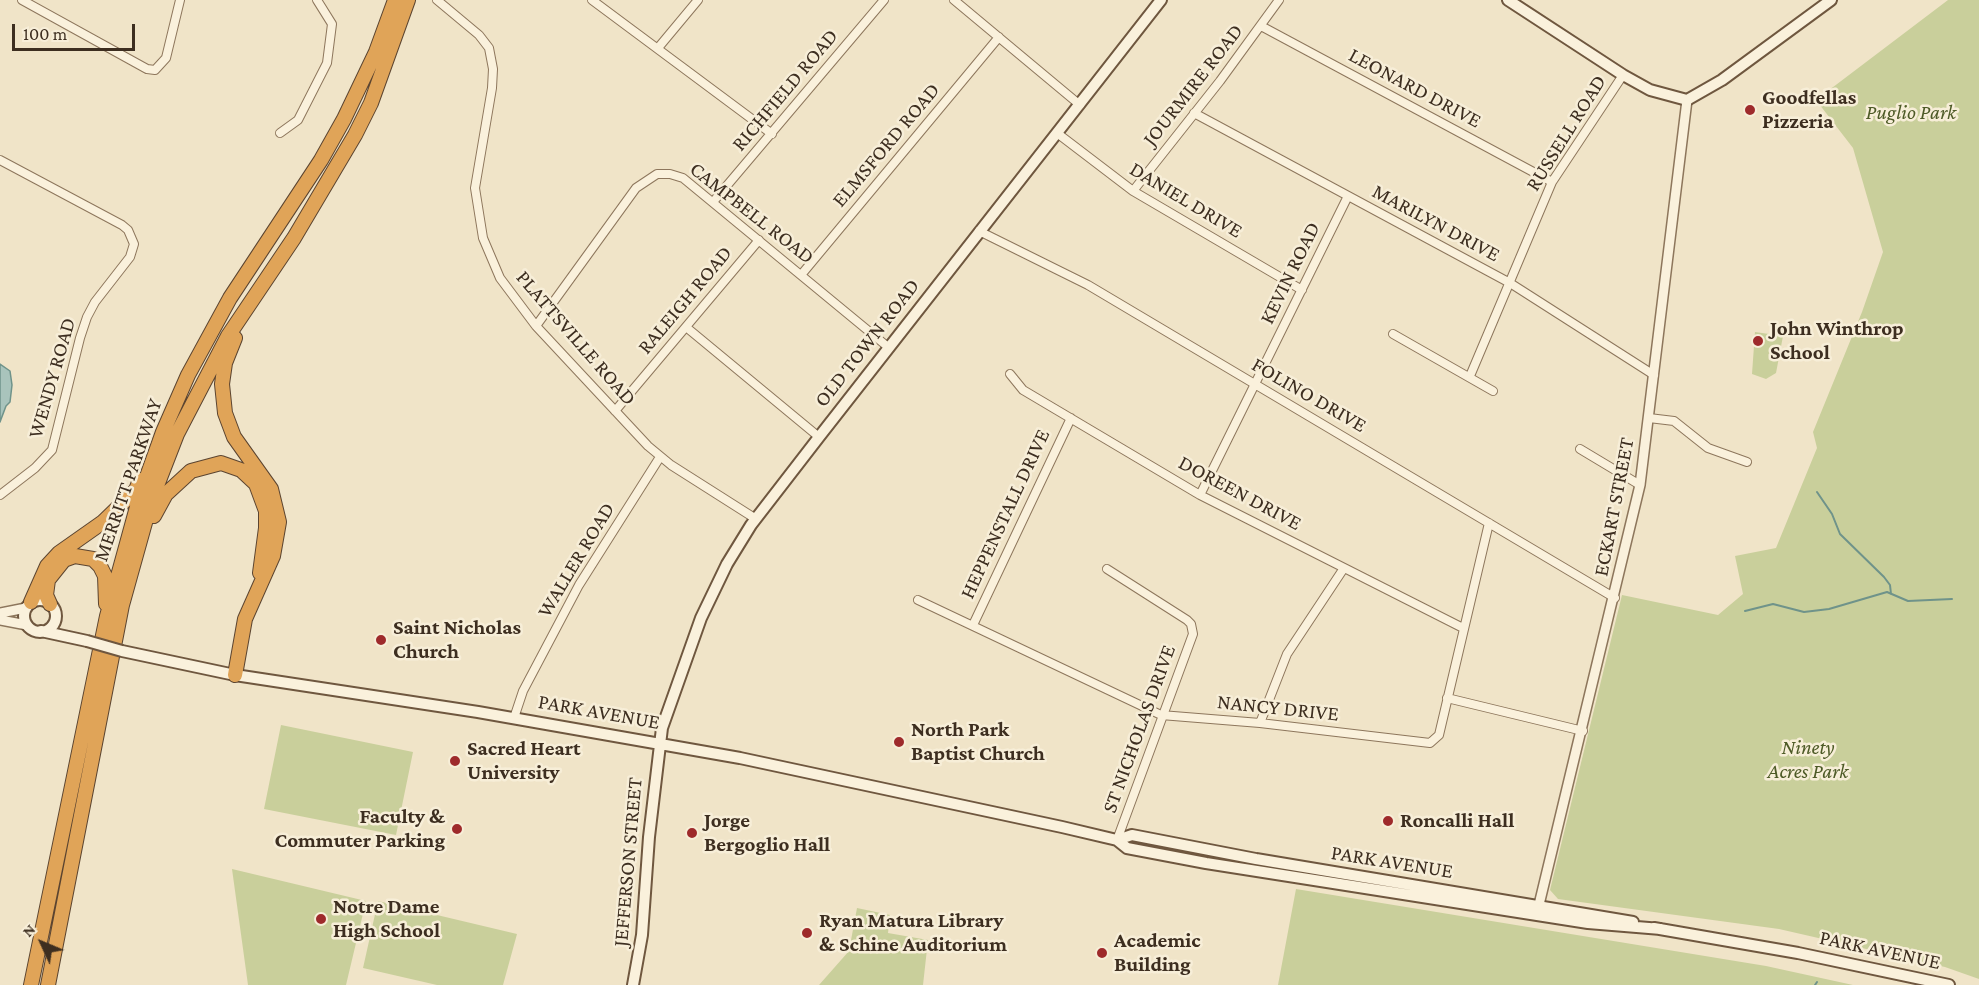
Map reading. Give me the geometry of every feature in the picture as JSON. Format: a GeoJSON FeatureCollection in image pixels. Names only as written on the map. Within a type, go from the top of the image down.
{"type":"FeatureCollection","features":[{"type":"Feature","properties":{"kind":"highway","name":"MERRITT PARKWAY"},"geometry":{"type":"LineString","coordinates":[[31,985],[107,616],[140,496],[163,432],[188,375],[230,298],[321,160],[344,119],[376,52],[395,0]]}},
{"type":"Feature","properties":{"kind":"highway","name":"MERRITT PARKWAY"},"geometry":{"type":"LineString","coordinates":[[48,985],[98,724],[134,559],[151,501],[177,434],[203,382],[248,305],[299,229],[355,135],[371,103],[408,0]]}},
{"type":"Feature","properties":{"kind":"highway"},"geometry":{"type":"LineString","coordinates":[[235,675],[245,619],[277,544],[277,510],[262,475],[242,450],[229,426],[222,384],[225,363],[248,305]]}},
{"type":"Feature","properties":{"kind":"highway"},"geometry":{"type":"LineString","coordinates":[[29,605],[47,566],[59,553],[103,522],[136,490],[163,432]]}},
{"type":"Feature","properties":{"kind":"highway"},"geometry":{"type":"LineString","coordinates":[[134,559],[158,507],[175,483],[200,466],[228,464],[252,479],[263,500],[266,528],[258,587]]}},
{"type":"Feature","properties":{"kind":"highway"},"geometry":{"type":"LineString","coordinates":[[50,604],[46,587],[56,567],[64,560],[75,556],[84,557],[100,566],[105,576],[107,616]]}},
{"type":"Feature","properties":{"kind":"main road","name":"OLD TOWN ROAD"},"geometry":{"type":"LineString","coordinates":[[660,743],[662,728],[711,594],[731,557],[756,519],[1161,0]]}},
{"type":"Feature","properties":{"kind":"main road"},"geometry":{"type":"LineString","coordinates":[[1508,0],[1623,75],[1650,90],[1687,100],[1722,80],[1831,0]]}},
{"type":"Feature","properties":{"kind":"main road"},"geometry":{"type":"LineString","coordinates":[[41,600],[50,604],[55,612],[54,621],[49,628],[41,631],[27,625],[24,616],[29,605],[41,600]]}},
{"type":"Feature","properties":{"kind":"main road","name":"PARK AVENUE"},"geometry":{"type":"LineString","coordinates":[[54,621],[71,637]]}},
{"type":"Feature","properties":{"kind":"main road","name":"PARK AVENUE"},"geometry":{"type":"LineString","coordinates":[[41,631],[235,675],[514,718],[795,769],[1117,840],[1127,848],[1308,880],[1538,910]]}},
{"type":"Feature","properties":{"kind":"main road","name":"JEFFERSON STREET"},"geometry":{"type":"LineString","coordinates":[[633,985],[642,935],[660,743]]}},
{"type":"Feature","properties":{"kind":"main road","name":"PARK AVENUE"},"geometry":{"type":"LineString","coordinates":[[1117,840],[1132,834],[1634,928],[1661,929],[1798,953],[1949,985]]}},
{"type":"Feature","properties":{"kind":"main road"},"geometry":{"type":"LineString","coordinates":[[1306,867],[1308,880]]}},
{"type":"Feature","properties":{"kind":"street"},"geometry":{"type":"LineString","coordinates":[[22,0],[147,69],[155,70],[166,58],[180,0]]}},
{"type":"Feature","properties":{"kind":"street"},"geometry":{"type":"LineString","coordinates":[[280,133],[297,120],[327,63],[332,24],[317,0]]}},
{"type":"Feature","properties":{"kind":"street","name":"PLATTSVILLE ROAD"},"geometry":{"type":"LineString","coordinates":[[437,0],[479,34],[489,48],[493,69],[492,88],[474,188],[478,220],[487,249],[500,278],[536,326],[660,457],[756,519]]}},
{"type":"Feature","properties":{"kind":"street"},"geometry":{"type":"LineString","coordinates":[[592,0],[772,134]]}},
{"type":"Feature","properties":{"kind":"street"},"geometry":{"type":"LineString","coordinates":[[658,48],[698,0]]}},
{"type":"Feature","properties":{"kind":"street","name":"RICHFIELD ROAD"},"geometry":{"type":"LineString","coordinates":[[713,202],[884,0]]}},
{"type":"Feature","properties":{"kind":"street"},"geometry":{"type":"LineString","coordinates":[[954,0],[1080,105]]}},
{"type":"Feature","properties":{"kind":"street","name":"JOURMIRE ROAD"},"geometry":{"type":"LineString","coordinates":[[1133,191],[1279,0]]}},
{"type":"Feature","properties":{"kind":"street","name":"LEONARD DRIVE"},"geometry":{"type":"LineString","coordinates":[[1261,26],[1552,182]]}},
{"type":"Feature","properties":{"kind":"street","name":"ELMSFORD ROAD"},"geometry":{"type":"LineString","coordinates":[[801,275],[999,37]]}},
{"type":"Feature","properties":{"kind":"street","name":"RUSSELL ROAD"},"geometry":{"type":"LineString","coordinates":[[1470,376],[1552,182],[1623,75]]}},
{"type":"Feature","properties":{"kind":"street","name":"ECKART STREET"},"geometry":{"type":"LineString","coordinates":[[1538,910],[1615,598],[1640,485],[1687,100]]}},
{"type":"Feature","properties":{"kind":"street","name":"MARILYN DRIVE"},"geometry":{"type":"LineString","coordinates":[[1194,113],[1510,284],[1654,375]]}},
{"type":"Feature","properties":{"kind":"street","name":"DANIEL DRIVE"},"geometry":{"type":"LineString","coordinates":[[1057,133],[1133,191],[1302,290]]}},
{"type":"Feature","properties":{"kind":"street","name":"WENDY ROAD"},"geometry":{"type":"LineString","coordinates":[[0,160],[122,225],[128,230],[134,244],[130,257],[95,302],[87,317],[52,450],[35,468],[0,495]]}},
{"type":"Feature","properties":{"kind":"street","name":"CAMPBELL ROAD"},"geometry":{"type":"LineString","coordinates":[[536,326],[642,182],[657,174],[676,175],[713,202],[888,347]]}},
{"type":"Feature","properties":{"kind":"street","name":"KEVIN ROAD"},"geometry":{"type":"LineString","coordinates":[[1200,495],[1348,196]]}},
{"type":"Feature","properties":{"kind":"street","name":"FOLINO DRIVE"},"geometry":{"type":"LineString","coordinates":[[980,231],[1088,285],[1615,598]]}},
{"type":"Feature","properties":{"kind":"street","name":"RALEIGH ROAD"},"geometry":{"type":"LineString","coordinates":[[615,411],[759,240]]}},
{"type":"Feature","properties":{"kind":"street"},"geometry":{"type":"LineString","coordinates":[[686,327],[819,437]]}},
{"type":"Feature","properties":{"kind":"street"},"geometry":{"type":"LineString","coordinates":[[1393,334],[1493,391]]}},
{"type":"Feature","properties":{"kind":"street","name":"DOREEN DRIVE"},"geometry":{"type":"LineString","coordinates":[[1010,374],[1023,390],[1200,495],[1463,628]]}},
{"type":"Feature","properties":{"kind":"street","name":"HEPPENSTALL DRIVE"},"geometry":{"type":"LineString","coordinates":[[973,626],[1071,418]]}},
{"type":"Feature","properties":{"kind":"street"},"geometry":{"type":"LineString","coordinates":[[1648,418],[1674,421],[1708,448],[1748,462]]}},
{"type":"Feature","properties":{"kind":"street"},"geometry":{"type":"LineString","coordinates":[[1581,450],[1640,485]]}},
{"type":"Feature","properties":{"kind":"street","name":"WALLER ROAD"},"geometry":{"type":"LineString","coordinates":[[514,718],[523,691],[579,585],[660,457]]}},
{"type":"Feature","properties":{"kind":"street","name":"NANCY DRIVE"},"geometry":{"type":"LineString","coordinates":[[918,600],[1161,715],[1260,723],[1430,743],[1439,735],[1490,523]]}},
{"type":"Feature","properties":{"kind":"street"},"geometry":{"type":"LineString","coordinates":[[1260,723],[1287,654],[1344,568]]}},
{"type":"Feature","properties":{"kind":"street","name":"ST NICHOLAS DRIVE"},"geometry":{"type":"LineString","coordinates":[[1107,569],[1191,624],[1192,640],[1161,715],[1117,840]]}},
{"type":"Feature","properties":{"kind":"street"},"geometry":{"type":"LineString","coordinates":[[0,613],[13,613],[29,605]]}},
{"type":"Feature","properties":{"kind":"street"},"geometry":{"type":"LineString","coordinates":[[0,620],[27,625]]}},
{"type":"Feature","properties":{"kind":"street"},"geometry":{"type":"LineString","coordinates":[[1447,698],[1583,731]]}},
{"type":"Feature","properties":{"kind":"green space","name":"Ninety Acres Park"},"geometry":{"type":"Polygon","coordinates":[[[1948,0],[1979,0],[1979,979],[1945,967],[1779,929],[1558,899],[1550,890],[1622,595],[1718,615],[1743,594],[1735,556],[1776,548],[1817,448],[1813,432],[1862,312],[1883,252],[1853,148],[1816,100],[1948,0]]]}},
{"type":"Feature","properties":{"kind":"green space"},"geometry":{"type":"Polygon","coordinates":[[[1755,332],[1783,336],[1776,373],[1766,379],[1752,374],[1755,332]]]}},
{"type":"Feature","properties":{"kind":"green space"},"geometry":{"type":"Polygon","coordinates":[[[281,725],[413,752],[396,835],[264,809],[281,725]]]}},
{"type":"Feature","properties":{"kind":"green space"},"geometry":{"type":"Polygon","coordinates":[[[232,869],[366,901],[346,985],[248,985],[232,869]]]}},
{"type":"Feature","properties":{"kind":"green space"},"geometry":{"type":"Polygon","coordinates":[[[1296,889],[1766,966],[1853,985],[1278,985],[1296,889]]]}},
{"type":"Feature","properties":{"kind":"green space"},"geometry":{"type":"Polygon","coordinates":[[[378,901],[517,934],[503,985],[437,985],[363,968],[378,901]]]}},
{"type":"Feature","properties":{"kind":"green space"},"geometry":{"type":"Polygon","coordinates":[[[857,908],[890,915],[888,933],[928,940],[923,985],[819,985],[849,951],[857,908]]]}},
{"type":"Feature","properties":{"kind":"water"},"geometry":{"type":"Polygon","coordinates":[[[0,364],[10,371],[12,385],[10,402],[0,422],[0,364]]]}},
{"type":"Feature","properties":{"kind":"waterway"},"geometry":{"type":"LineString","coordinates":[[1817,492],[1832,514],[1840,534],[1884,577],[1890,585],[1891,594]]}},
{"type":"Feature","properties":{"kind":"waterway"},"geometry":{"type":"LineString","coordinates":[[1745,611],[1773,604],[1804,612],[1829,609],[1887,592],[1908,601],[1952,599]]}},
{"type":"Feature","properties":{"kind":"place","name":"Goodfellas Pizzeria"},"geometry":{"type":"Point","coordinates":[1750,110]}},
{"type":"Feature","properties":{"kind":"place","name":"John Winthrop School"},"geometry":{"type":"Point","coordinates":[1758,341]}},
{"type":"Feature","properties":{"kind":"place","name":"Saint Nicholas Church"},"geometry":{"type":"Point","coordinates":[381,640]}},
{"type":"Feature","properties":{"kind":"place","name":"North Park Baptist Church"},"geometry":{"type":"Point","coordinates":[899,742]}},
{"type":"Feature","properties":{"kind":"place","name":"Sacred Heart University"},"geometry":{"type":"Point","coordinates":[455,761]}},
{"type":"Feature","properties":{"kind":"place","name":"Roncalli Hall"},"geometry":{"type":"Point","coordinates":[1388,821]}},
{"type":"Feature","properties":{"kind":"place","name":"Faculty & Commuter Parking"},"geometry":{"type":"Point","coordinates":[457,829]}},
{"type":"Feature","properties":{"kind":"place","name":"Jorge Bergoglio Hall"},"geometry":{"type":"Point","coordinates":[692,833]}},
{"type":"Feature","properties":{"kind":"place","name":"Notre Dame High School"},"geometry":{"type":"Point","coordinates":[321,919]}},
{"type":"Feature","properties":{"kind":"place","name":"Ryan Matura Library & Schine Auditorium"},"geometry":{"type":"Point","coordinates":[807,933]}},
{"type":"Feature","properties":{"kind":"place","name":"Academic Building"},"geometry":{"type":"Point","coordinates":[1102,953]}},
{"type":"Feature","properties":{"kind":"park label","name":"Puglio Park"},"geometry":{"type":"Point","coordinates":[1911,113]}}]}
